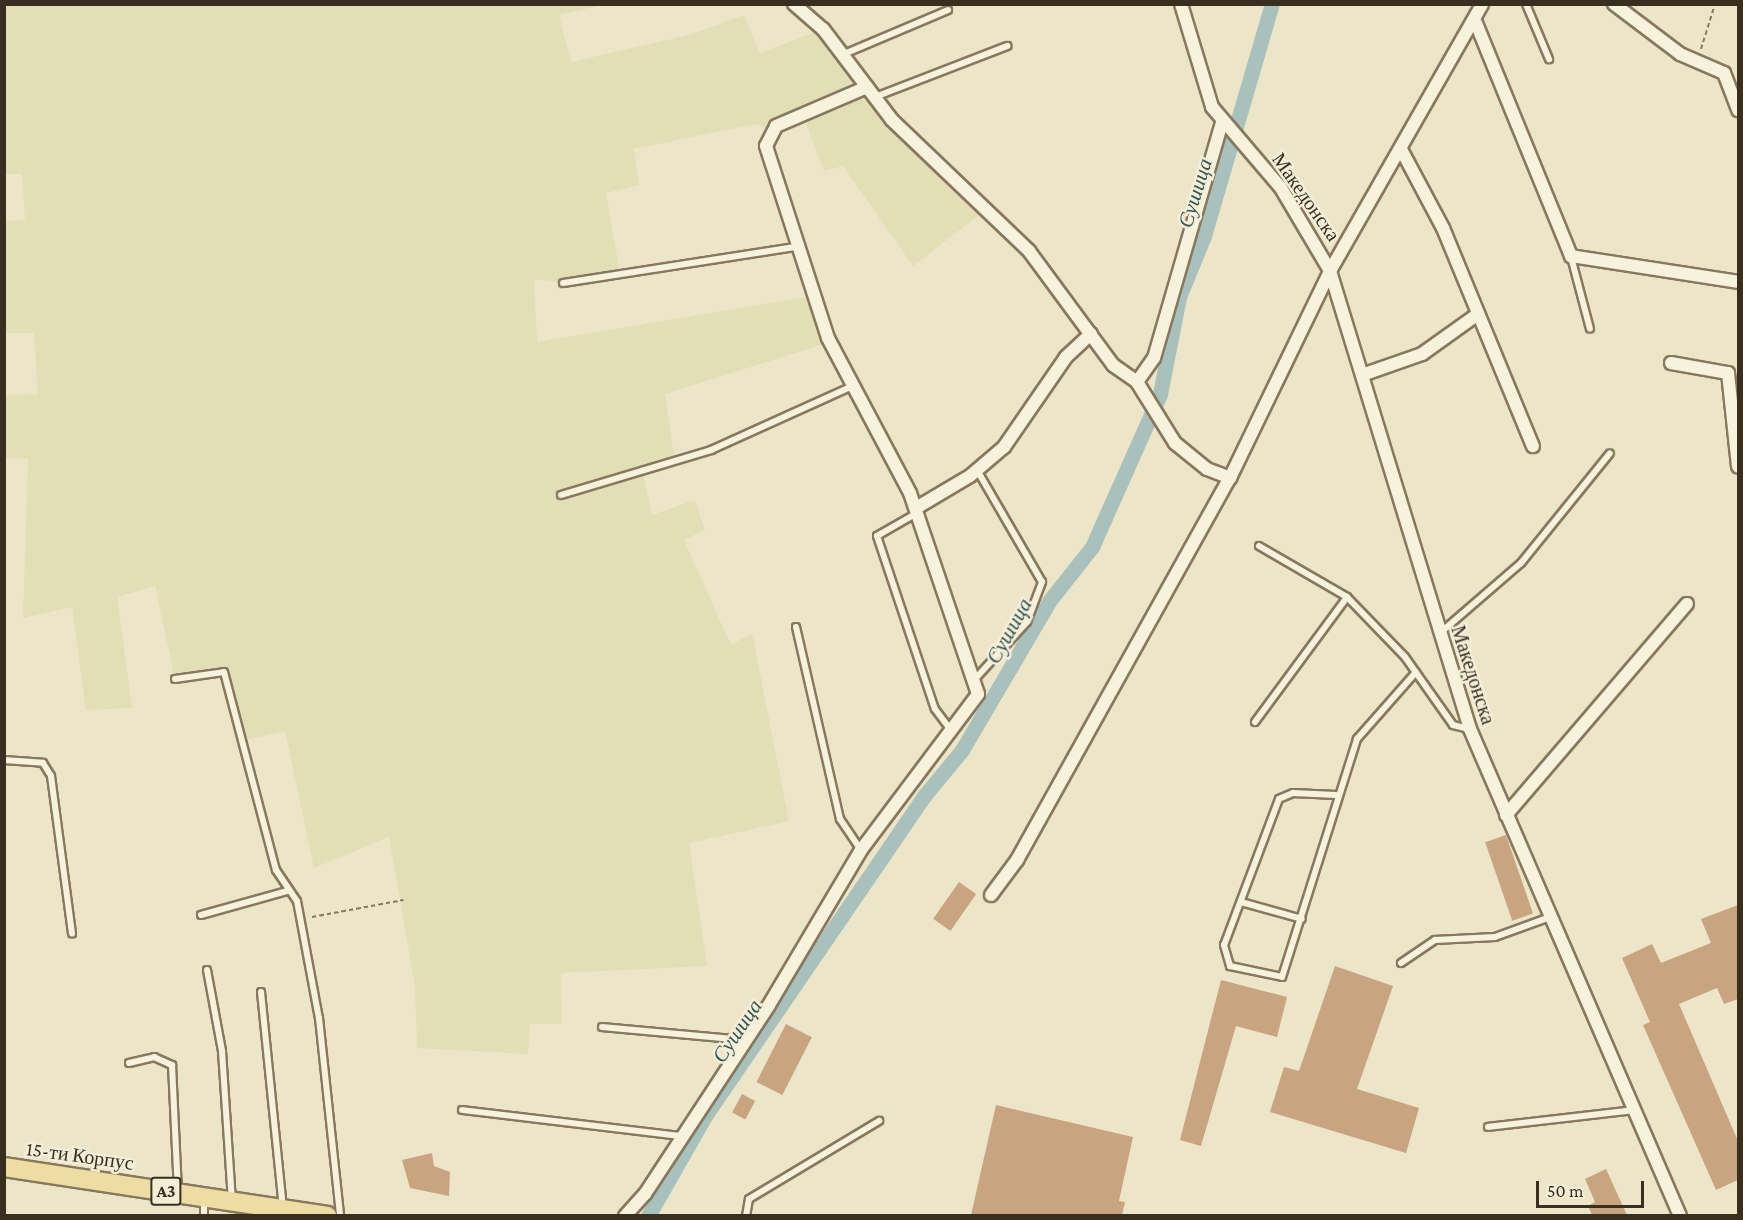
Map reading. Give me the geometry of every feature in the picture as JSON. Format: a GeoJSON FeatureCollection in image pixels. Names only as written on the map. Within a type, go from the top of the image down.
{"type":"FeatureCollection","features":[{"type":"Feature","properties":{"kind":"main road","name":"15-ти Корпус"},"geometry":{"type":"LineString","coordinates":[[4,1167],[232,1200],[273,1210],[327,1215]]}},
{"type":"Feature","properties":{"kind":"street"},"geometry":{"type":"LineString","coordinates":[[794,4],[844,54],[871,92],[910,138],[1029,251],[1113,365],[1137,382],[1147,400],[1191,459],[1230,478]]}},
{"type":"Feature","properties":{"kind":"street","name":"Македонска"},"geometry":{"type":"LineString","coordinates":[[1181,4],[1202,87],[1222,122],[1246,147],[1315,237],[1330,271],[1439,635],[1470,729],[1680,1215]]}},
{"type":"Feature","properties":{"kind":"street"},"geometry":{"type":"LineString","coordinates":[[991,895],[1017,860],[1230,478],[1330,271],[1476,23],[1482,4]]}},
{"type":"Feature","properties":{"kind":"street"},"geometry":{"type":"LineString","coordinates":[[1614,4],[1660,41],[1724,73],[1738,110]]}},
{"type":"Feature","properties":{"kind":"street"},"geometry":{"type":"LineString","coordinates":[[1476,23],[1571,256],[1738,282]]}},
{"type":"Feature","properties":{"kind":"street"},"geometry":{"type":"LineString","coordinates":[[625,1215],[645,1194],[681,1136],[747,1040],[861,850],[976,700],[976,678],[916,510],[828,338],[795,246],[766,137],[791,118],[871,92]]}},
{"type":"Feature","properties":{"kind":"street"},"geometry":{"type":"LineString","coordinates":[[1137,382],[1154,358],[1222,122]]}},
{"type":"Feature","properties":{"kind":"street"},"geometry":{"type":"LineString","coordinates":[[1402,151],[1416,169],[1533,446]]}},
{"type":"Feature","properties":{"kind":"street"},"geometry":{"type":"LineString","coordinates":[[1362,375],[1428,351],[1478,314]]}},
{"type":"Feature","properties":{"kind":"street"},"geometry":{"type":"LineString","coordinates":[[916,510],[978,470],[1004,447],[1061,363],[1091,334]]}},
{"type":"Feature","properties":{"kind":"street"},"geometry":{"type":"LineString","coordinates":[[1671,363],[1728,374],[1738,466]]}},
{"type":"Feature","properties":{"kind":"street"},"geometry":{"type":"LineString","coordinates":[[1506,815],[1687,604]]}},
{"type":"Feature","properties":{"kind":"lane"},"geometry":{"type":"LineString","coordinates":[[1526,4],[1549,59]]}},
{"type":"Feature","properties":{"kind":"lane"},"geometry":{"type":"LineString","coordinates":[[844,54],[948,10]]}},
{"type":"Feature","properties":{"kind":"lane"},"geometry":{"type":"LineString","coordinates":[[871,92],[1006,46]]}},
{"type":"Feature","properties":{"kind":"lane"},"geometry":{"type":"LineString","coordinates":[[563,283],[795,246]]}},
{"type":"Feature","properties":{"kind":"lane"},"geometry":{"type":"LineString","coordinates":[[1571,256],[1590,329]]}},
{"type":"Feature","properties":{"kind":"lane"},"geometry":{"type":"LineString","coordinates":[[561,495],[711,450],[853,386]]}},
{"type":"Feature","properties":{"kind":"lane"},"geometry":{"type":"LineString","coordinates":[[1439,635],[1521,563],[1610,453]]}},
{"type":"Feature","properties":{"kind":"lane"},"geometry":{"type":"LineString","coordinates":[[976,678],[1027,622],[1042,582],[978,470]]}},
{"type":"Feature","properties":{"kind":"lane"},"geometry":{"type":"LineString","coordinates":[[916,510],[877,536],[935,709],[951,731]]}},
{"type":"Feature","properties":{"kind":"lane"},"geometry":{"type":"LineString","coordinates":[[1259,546],[1347,597],[1416,672],[1453,725],[1470,729]]}},
{"type":"Feature","properties":{"kind":"lane"},"geometry":{"type":"LineString","coordinates":[[1255,722],[1347,597]]}},
{"type":"Feature","properties":{"kind":"lane"},"geometry":{"type":"LineString","coordinates":[[796,627],[840,819],[861,850]]}},
{"type":"Feature","properties":{"kind":"lane"},"geometry":{"type":"LineString","coordinates":[[175,679],[224,672],[286,891],[297,901],[319,1017],[340,1215]]}},
{"type":"Feature","properties":{"kind":"lane"},"geometry":{"type":"LineString","coordinates":[[1336,795],[1293,793],[1279,799],[1224,945],[1230,966],[1282,977],[1302,919],[1336,795],[1357,739],[1416,672]]}},
{"type":"Feature","properties":{"kind":"lane"},"geometry":{"type":"LineString","coordinates":[[4,760],[43,763],[51,776],[72,934]]}},
{"type":"Feature","properties":{"kind":"lane"},"geometry":{"type":"LineString","coordinates":[[201,915],[286,891]]}},
{"type":"Feature","properties":{"kind":"lane"},"geometry":{"type":"LineString","coordinates":[[1241,902],[1302,919]]}},
{"type":"Feature","properties":{"kind":"lane"},"geometry":{"type":"LineString","coordinates":[[1401,963],[1435,940],[1495,937],[1550,917]]}},
{"type":"Feature","properties":{"kind":"lane"},"geometry":{"type":"LineString","coordinates":[[207,969],[222,1051],[232,1200]]}},
{"type":"Feature","properties":{"kind":"lane"},"geometry":{"type":"LineString","coordinates":[[261,992],[273,1210]]}},
{"type":"Feature","properties":{"kind":"lane"},"geometry":{"type":"LineString","coordinates":[[602,1027],[723,1034],[747,1040]]}},
{"type":"Feature","properties":{"kind":"lane"},"geometry":{"type":"LineString","coordinates":[[129,1063],[154,1057],[172,1065],[178,1193]]}},
{"type":"Feature","properties":{"kind":"lane"},"geometry":{"type":"LineString","coordinates":[[462,1110],[681,1136]]}},
{"type":"Feature","properties":{"kind":"lane"},"geometry":{"type":"LineString","coordinates":[[1488,1127],[1634,1110]]}},
{"type":"Feature","properties":{"kind":"lane"},"geometry":{"type":"LineString","coordinates":[[746,1215],[749,1198],[879,1121]]}},
{"type":"Feature","properties":{"kind":"lane"},"geometry":{"type":"LineString","coordinates":[[204,1197],[204,1215]]}},
{"type":"Feature","properties":{"kind":"path"},"geometry":{"type":"LineString","coordinates":[[1696,60],[1715,4]]}},
{"type":"Feature","properties":{"kind":"path"},"geometry":{"type":"LineString","coordinates":[[300,919],[403,900]]}},
{"type":"Feature","properties":{"kind":"shaded area"},"geometry":{"type":"Polygon","coordinates":[[[5,5],[603,5],[559,15],[571,62],[689,35],[744,15],[760,53],[823,29],[867,87],[987,209],[913,266],[843,166],[824,171],[802,113],[771,130],[756,124],[634,149],[639,185],[606,193],[620,273],[563,283],[534,279],[537,342],[812,296],[830,342],[665,394],[675,463],[643,473],[652,515],[695,500],[705,530],[684,540],[731,645],[752,633],[789,821],[689,843],[707,966],[561,973],[562,1024],[530,1024],[528,1054],[417,1048],[415,986],[389,837],[314,868],[285,731],[241,741],[224,672],[175,679],[155,586],[117,597],[132,708],[86,710],[72,607],[23,618],[28,459],[5,458],[4,395],[38,394],[34,333],[5,333],[5,221],[25,220],[22,174],[5,174],[5,5]]]}},
{"type":"Feature","properties":{"kind":"building"},"geometry":{"type":"Polygon","coordinates":[[[1506,835],[1533,913],[1512,921],[1485,842],[1506,835]]]}},
{"type":"Feature","properties":{"kind":"building"},"geometry":{"type":"Polygon","coordinates":[[[959,882],[976,894],[950,931],[933,919],[959,882]]]}},
{"type":"Feature","properties":{"kind":"building"},"geometry":{"type":"Polygon","coordinates":[[[1738,905],[1738,999],[1724,1004],[1717,988],[1679,1004],[1738,1141],[1738,1180],[1716,1190],[1643,1025],[1650,1022],[1622,958],[1652,944],[1661,963],[1711,943],[1701,919],[1738,905]]]}},
{"type":"Feature","properties":{"kind":"building"},"geometry":{"type":"Polygon","coordinates":[[[1335,966],[1393,986],[1357,1089],[1419,1108],[1406,1153],[1270,1112],[1284,1067],[1299,1071],[1335,966]]]}},
{"type":"Feature","properties":{"kind":"building"},"geometry":{"type":"Polygon","coordinates":[[[1221,980],[1287,997],[1277,1037],[1236,1026],[1201,1146],[1180,1140],[1221,980]]]}},
{"type":"Feature","properties":{"kind":"building"},"geometry":{"type":"Polygon","coordinates":[[[786,1024],[812,1037],[782,1095],[756,1082],[786,1024]]]}},
{"type":"Feature","properties":{"kind":"building"},"geometry":{"type":"Polygon","coordinates":[[[742,1094],[755,1101],[745,1120],[732,1113],[742,1094]]]}},
{"type":"Feature","properties":{"kind":"building"},"geometry":{"type":"Polygon","coordinates":[[[996,1105],[1133,1137],[1119,1201],[1125,1202],[1122,1215],[971,1215],[996,1105]]]}},
{"type":"Feature","properties":{"kind":"building"},"geometry":{"type":"Polygon","coordinates":[[[432,1153],[434,1166],[450,1172],[449,1196],[410,1188],[402,1160],[432,1153]]]}},
{"type":"Feature","properties":{"kind":"building"},"geometry":{"type":"Polygon","coordinates":[[[1606,1169],[1627,1215],[1592,1215],[1588,1206],[1595,1202],[1585,1179],[1606,1169]]]}},
{"type":"Feature","properties":{"kind":"waterway","name":"Сушица"},"geometry":{"type":"LineString","coordinates":[[648,1216],[705,1116],[924,796],[962,750],[1050,600],[1092,547],[1160,394],[1179,297],[1204,236],[1272,4]]}}]}
